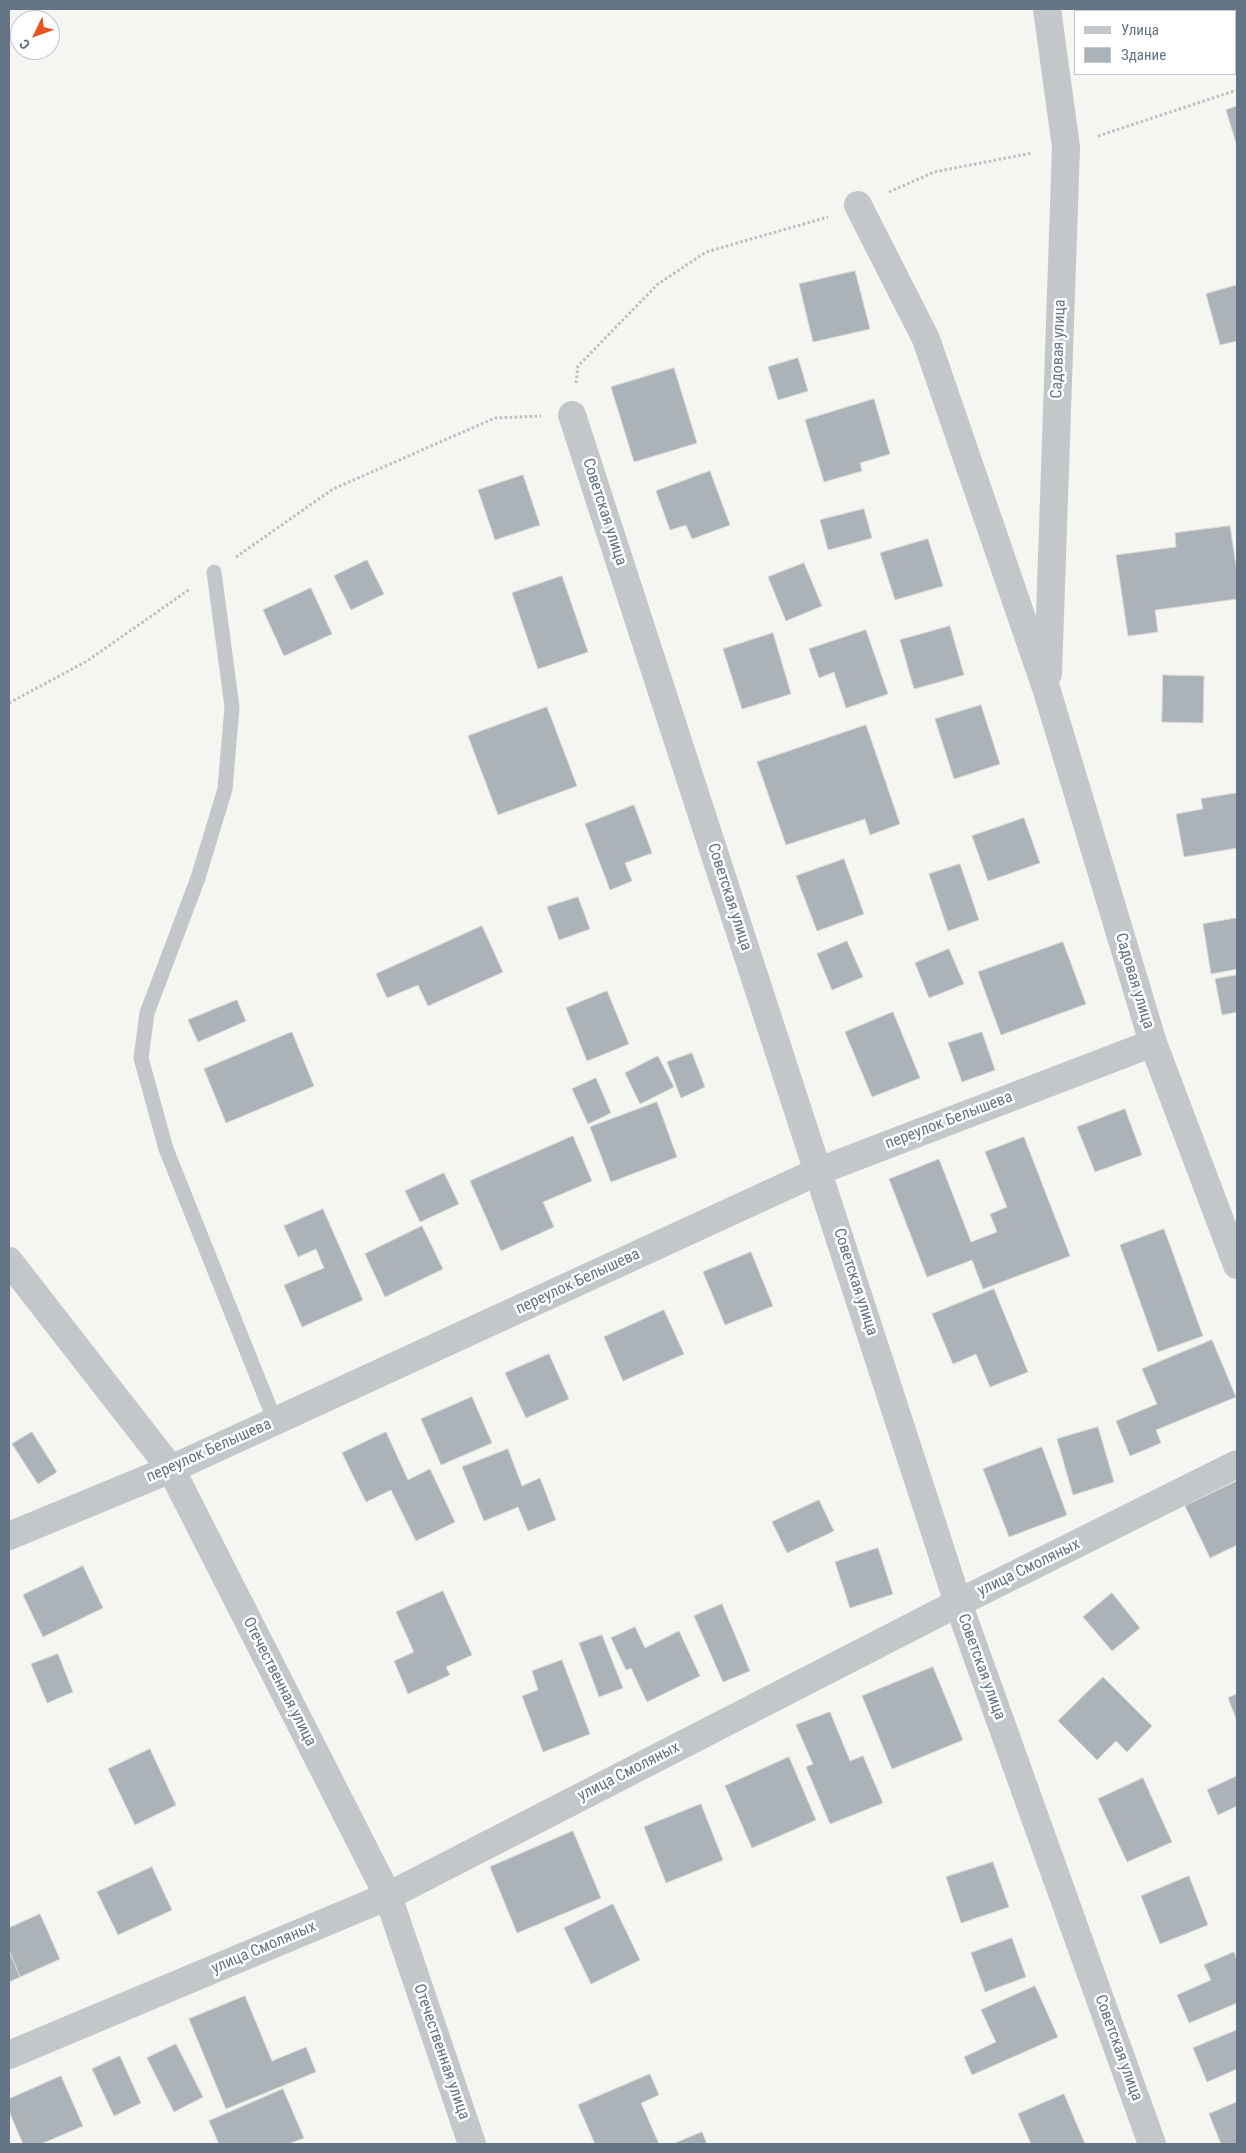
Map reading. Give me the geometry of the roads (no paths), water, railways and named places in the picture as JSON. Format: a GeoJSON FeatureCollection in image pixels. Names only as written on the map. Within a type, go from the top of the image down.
{"type":"FeatureCollection","features":[{"type":"Feature","properties":{"kind":"street","name":"Садовая улица"},"geometry":{"type":"LineString","coordinates":[[1047,9],[1066,147],[1047,690]]}},
{"type":"Feature","properties":{"kind":"street","name":"Садовая улица"},"geometry":{"type":"LineString","coordinates":[[858,205],[926,338],[1047,690],[1153,1043],[1237,1265]]}},
{"type":"Feature","properties":{"kind":"street","name":"Советская улица"},"geometry":{"type":"LineString","coordinates":[[572,415],[958,1603],[1152,2144]]}},
{"type":"Feature","properties":{"kind":"street","name":"переулок Белышева"},"geometry":{"type":"LineString","coordinates":[[9,1536],[171,1469],[819,1171],[1153,1043]]}},
{"type":"Feature","properties":{"kind":"street","name":"Отечественная улица"},"geometry":{"type":"LineString","coordinates":[[9,1261],[171,1469],[388,1896],[472,2144]]}},
{"type":"Feature","properties":{"kind":"street","name":"улица Смоляных"},"geometry":{"type":"LineString","coordinates":[[9,2055],[388,1896],[958,1603],[1237,1464]]}},
{"type":"Feature","properties":{"kind":"lane"},"geometry":{"type":"LineString","coordinates":[[214,572],[232,708],[226,789],[198,878],[147,1013],[141,1058],[166,1149],[275,1421]]}}]}
